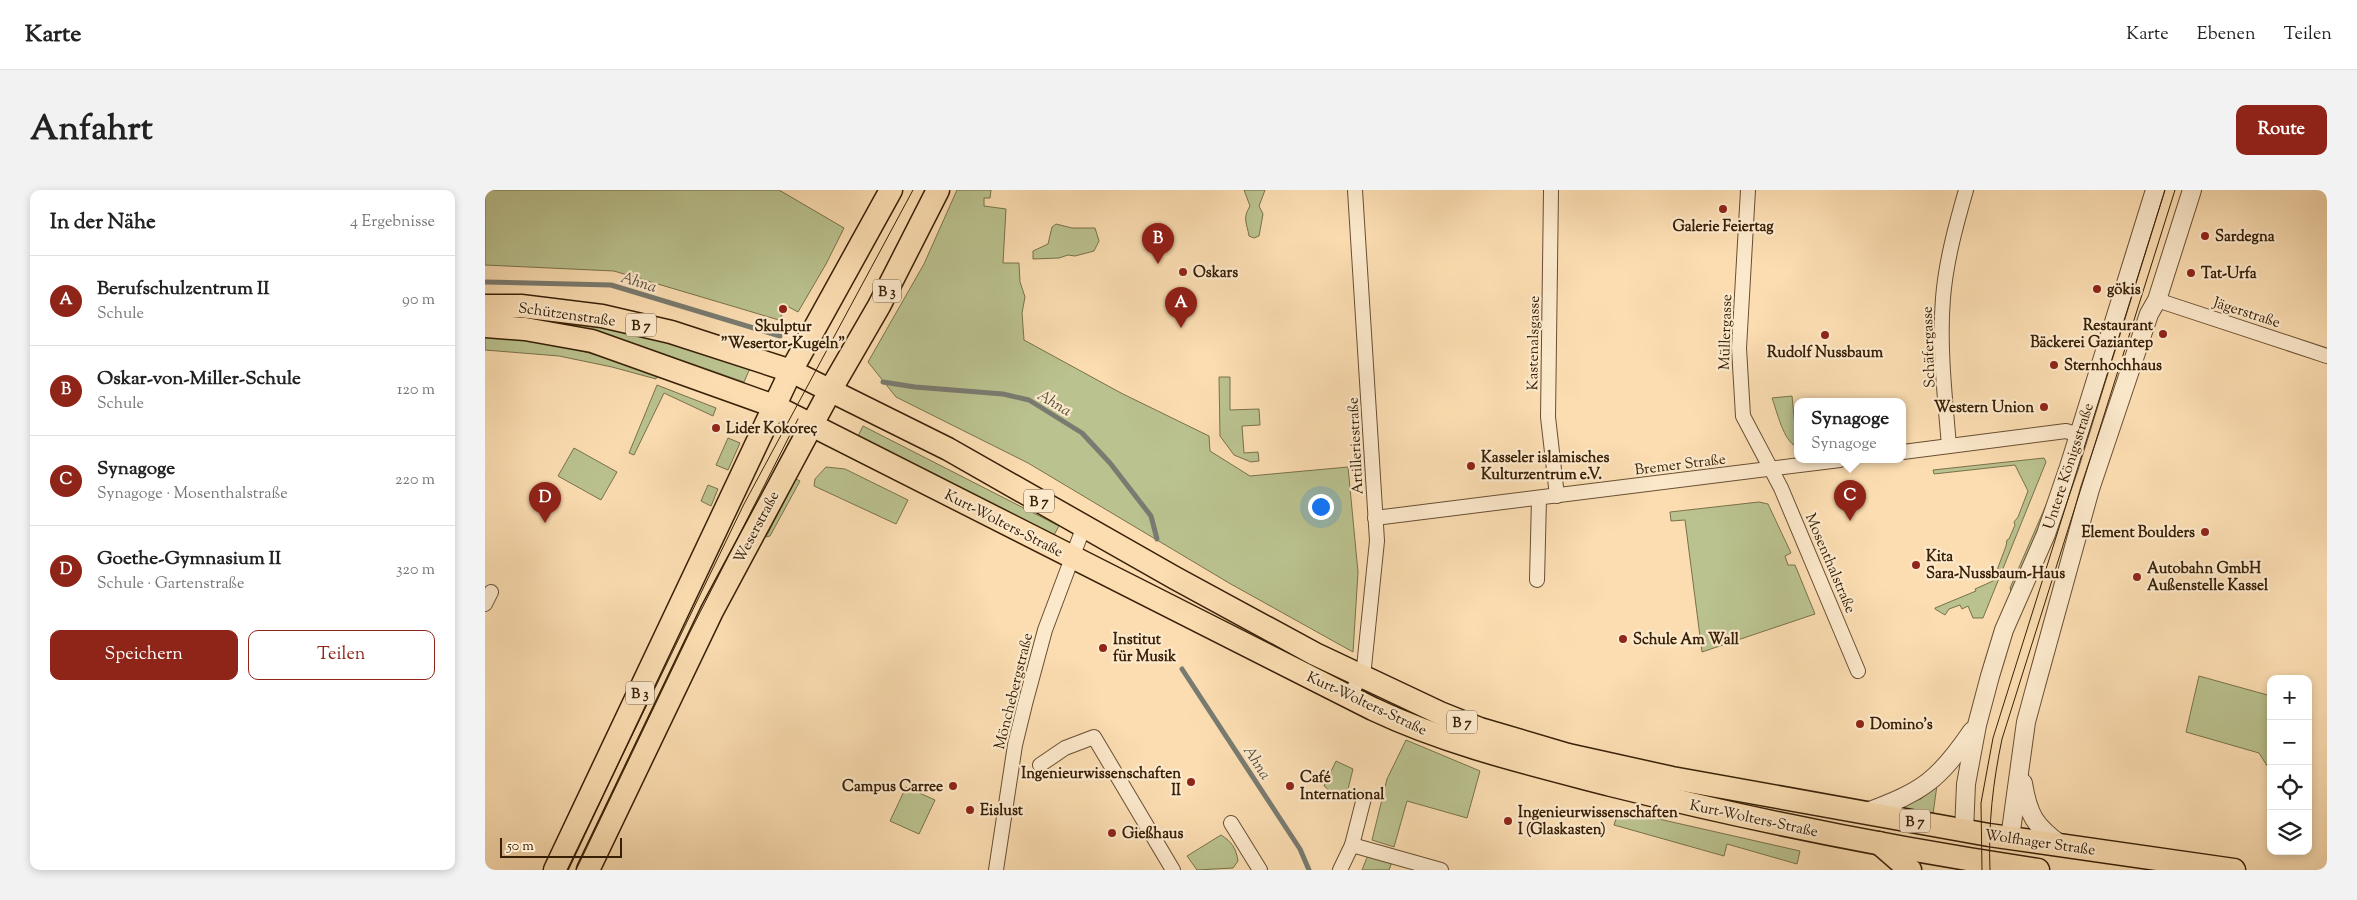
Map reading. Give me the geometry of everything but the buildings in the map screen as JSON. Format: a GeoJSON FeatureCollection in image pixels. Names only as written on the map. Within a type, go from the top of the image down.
{"type":"FeatureCollection","features":[{"type":"Feature","properties":{"kind":"main road","name":"B 3"},"geometry":{"type":"LineString","coordinates":[[555,870],[724,517],[791,371],[891,190]]}},
{"type":"Feature","properties":{"kind":"main road","name":"Weserstraße"},"geometry":{"type":"LineString","coordinates":[[588,870],[711,611],[831,389],[879,306],[938,190]]}},
{"type":"Feature","properties":{"kind":"main road","name":"Schützenstraße"},"geometry":{"type":"LineString","coordinates":[[485,306],[521,306],[602,316],[671,332],[791,371]]}},
{"type":"Feature","properties":{"kind":"main road","name":"Schützenstraße"},"geometry":{"type":"LineString","coordinates":[[485,326],[525,328],[593,341],[774,406]]}},
{"type":"Feature","properties":{"kind":"main road","name":"Kurt-Wolters-Straße"},"geometry":{"type":"LineString","coordinates":[[791,371],[831,389],[948,449],[1235,612],[1360,676],[1480,729],[1568,755],[1672,778],[1964,831]]}},
{"type":"Feature","properties":{"kind":"main road","name":"Kurt-Wolters-Straße"},"geometry":{"type":"LineString","coordinates":[[774,406],[1396,720],[1436,735],[1556,771],[1711,810],[1878,842],[1965,864],[2008,868]]}},
{"type":"Feature","properties":{"kind":"main road","name":"Wolfhager Straße"},"geometry":{"type":"LineString","coordinates":[[1964,831],[2234,870]]}},
{"type":"Feature","properties":{"kind":"main road","name":"Untere Königsstraße"},"geometry":{"type":"LineString","coordinates":[[1964,831],[1965,864]]}},
{"type":"Feature","properties":{"kind":"main road"},"geometry":{"type":"LineString","coordinates":[[2008,868],[2010,838]]}},
{"type":"Feature","properties":{"kind":"main road","name":"B 7"},"geometry":{"type":"LineString","coordinates":[[1878,842],[1910,870]]}},
{"type":"Feature","properties":{"kind":"main road","name":"Wolfhager Straße"},"geometry":{"type":"LineString","coordinates":[[2008,868],[2038,870]]}},
{"type":"Feature","properties":{"kind":"street","name":"Artilleriestraße"},"geometry":{"type":"LineString","coordinates":[[1350,697],[1364,666],[1377,541],[1355,190]]}},
{"type":"Feature","properties":{"kind":"street","name":"Kastenalsgasse"},"geometry":{"type":"LineString","coordinates":[[1551,190],[1548,417],[1557,496]]}},
{"type":"Feature","properties":{"kind":"street","name":"Müllergasse"},"geometry":{"type":"LineString","coordinates":[[1748,190],[1739,348],[1740,380],[1743,416],[1771,469]]}},
{"type":"Feature","properties":{"kind":"street","name":"Schäfergasse"},"geometry":{"type":"LineString","coordinates":[[1949,446],[1942,328],[1943,296],[1955,230],[1966,190]]}},
{"type":"Feature","properties":{"kind":"street","name":"Untere Königsstraße"},"geometry":{"type":"LineString","coordinates":[[1964,831],[1965,784],[1977,724],[2003,630],[2046,534],[2079,435],[2155,190]]}},
{"type":"Feature","properties":{"kind":"street","name":"Untere Königsstraße"},"geometry":{"type":"LineString","coordinates":[[2010,838],[2026,722],[2090,489],[2149,314],[2157,300],[2192,190]]}},
{"type":"Feature","properties":{"kind":"street","name":"Jägerstraße"},"geometry":{"type":"LineString","coordinates":[[2157,300],[2327,356]]}},
{"type":"Feature","properties":{"kind":"street"},"geometry":{"type":"LineString","coordinates":[[1906,452],[2066,431],[2079,435]]}},
{"type":"Feature","properties":{"kind":"street","name":"Bremer Straße"},"geometry":{"type":"LineString","coordinates":[[1375,518],[1818,463]]}},
{"type":"Feature","properties":{"kind":"street","name":"Mosenthalstraße"},"geometry":{"type":"LineString","coordinates":[[1771,469],[1811,557],[1858,672]]}},
{"type":"Feature","properties":{"kind":"street"},"geometry":{"type":"LineString","coordinates":[[1537,580],[1539,499]]}},
{"type":"Feature","properties":{"kind":"street","name":"Mönchebergstraße"},"geometry":{"type":"LineString","coordinates":[[997,870],[1015,745],[1045,630],[1083,526]]}},
{"type":"Feature","properties":{"kind":"street"},"geometry":{"type":"LineString","coordinates":[[1867,812],[1921,789],[1939,774],[1977,724]]}},
{"type":"Feature","properties":{"kind":"street"},"geometry":{"type":"LineString","coordinates":[[1040,765],[1065,748],[1094,737],[1173,870]]}},
{"type":"Feature","properties":{"kind":"street"},"geometry":{"type":"LineString","coordinates":[[2020,769],[2030,815],[2043,832],[2061,845]]}},
{"type":"Feature","properties":{"kind":"street"},"geometry":{"type":"LineString","coordinates":[[1340,870],[1352,845],[1364,798]]}},
{"type":"Feature","properties":{"kind":"street"},"geometry":{"type":"LineString","coordinates":[[1231,823],[1259,870]]}},
{"type":"Feature","properties":{"kind":"street"},"geometry":{"type":"LineString","coordinates":[[1352,845],[1441,870]]}},
{"type":"Feature","properties":{"kind":"green space"},"geometry":{"type":"Polygon","coordinates":[[[485,190],[779,190],[844,228],[826,264],[798,312],[787,306],[779,320],[614,271],[485,265],[485,190]]]}},
{"type":"Feature","properties":{"kind":"green space"},"geometry":{"type":"Polygon","coordinates":[[[957,190],[991,190],[990,198],[984,198],[984,206],[1006,209],[1003,263],[1019,263],[1020,282],[1025,297],[1022,313],[1024,340],[1121,393],[1209,436],[1210,451],[1250,476],[1348,467],[1358,572],[1353,652],[1229,583],[1028,463],[896,397],[868,362],[924,264],[957,190]]]}},
{"type":"Feature","properties":{"kind":"green space"},"geometry":{"type":"Polygon","coordinates":[[[1244,190],[1265,190],[1259,206],[1263,214],[1259,236],[1254,238],[1249,236],[1246,224],[1246,214],[1250,206],[1244,190]]]}},
{"type":"Feature","properties":{"kind":"green space"},"geometry":{"type":"Polygon","coordinates":[[[1056,224],[1072,228],[1095,228],[1099,241],[1094,251],[1075,256],[1033,259],[1033,251],[1048,244],[1052,227],[1056,224]]]}},
{"type":"Feature","properties":{"kind":"green space"},"geometry":{"type":"Polygon","coordinates":[[[524,318],[632,329],[751,366],[744,382],[630,342],[573,325],[524,318]]]}},
{"type":"Feature","properties":{"kind":"green space"},"geometry":{"type":"Polygon","coordinates":[[[485,337],[551,344],[594,354],[657,375],[656,379],[612,367],[559,356],[485,350],[485,337]]]}},
{"type":"Feature","properties":{"kind":"green space"},"geometry":{"type":"Polygon","coordinates":[[[1219,377],[1230,377],[1230,410],[1259,409],[1260,425],[1242,426],[1244,453],[1258,452],[1259,461],[1251,462],[1234,455],[1220,436],[1219,377]]]}},
{"type":"Feature","properties":{"kind":"green space"},"geometry":{"type":"Polygon","coordinates":[[[657,385],[716,408],[713,416],[664,393],[634,455],[629,453],[657,385]]]}},
{"type":"Feature","properties":{"kind":"green space"},"geometry":{"type":"Polygon","coordinates":[[[1792,396],[1794,445],[1784,432],[1772,398],[1792,396]]]}},
{"type":"Feature","properties":{"kind":"green space"},"geometry":{"type":"Polygon","coordinates":[[[863,426],[1059,526],[1054,535],[857,438],[863,426]]]}},
{"type":"Feature","properties":{"kind":"green space"},"geometry":{"type":"Polygon","coordinates":[[[728,438],[740,443],[728,470],[716,465],[728,438]]]}},
{"type":"Feature","properties":{"kind":"green space"},"geometry":{"type":"Polygon","coordinates":[[[574,448],[617,472],[601,500],[558,476],[574,448]]]}},
{"type":"Feature","properties":{"kind":"green space"},"geometry":{"type":"Polygon","coordinates":[[[2044,458],[2046,462],[1983,618],[1973,618],[1968,606],[1962,609],[1960,605],[1949,609],[1945,615],[1935,609],[1976,591],[1975,589],[1993,581],[2007,540],[2015,525],[2014,522],[2018,517],[2028,491],[2015,465],[1934,474],[1933,470],[2044,458]]]}},
{"type":"Feature","properties":{"kind":"green space"},"geometry":{"type":"Polygon","coordinates":[[[826,467],[845,469],[908,500],[896,524],[814,486],[815,479],[826,467]]]}},
{"type":"Feature","properties":{"kind":"green space"},"geometry":{"type":"Polygon","coordinates":[[[796,479],[800,481],[770,536],[766,537],[796,479]]]}},
{"type":"Feature","properties":{"kind":"green space"},"geometry":{"type":"Polygon","coordinates":[[[2056,482],[2014,591],[2011,591],[2010,588],[2056,482]]]}},
{"type":"Feature","properties":{"kind":"green space"},"geometry":{"type":"Polygon","coordinates":[[[708,485],[718,489],[711,506],[701,501],[708,485]]]}},
{"type":"Feature","properties":{"kind":"green space"},"geometry":{"type":"Polygon","coordinates":[[[1759,502],[1768,504],[1791,553],[1785,556],[1788,565],[1795,565],[1815,614],[1702,652],[1685,520],[1671,521],[1670,512],[1759,502]]]}},
{"type":"Feature","properties":{"kind":"green space"},"geometry":{"type":"Polygon","coordinates":[[[2199,676],[2267,695],[2267,766],[2259,753],[2186,732],[2199,676]]]}},
{"type":"Feature","properties":{"kind":"green space"},"geometry":{"type":"Polygon","coordinates":[[[1406,740],[1480,771],[1467,818],[1407,801],[1394,847],[1372,840],[1387,779],[1406,740]]]}},
{"type":"Feature","properties":{"kind":"green space"},"geometry":{"type":"Polygon","coordinates":[[[1336,761],[1353,769],[1347,793],[1341,795],[1335,794],[1324,786],[1336,761]]]}},
{"type":"Feature","properties":{"kind":"green space"},"geometry":{"type":"Polygon","coordinates":[[[1937,785],[1933,814],[1891,808],[1921,799],[1937,785]]]}},
{"type":"Feature","properties":{"kind":"green space"},"geometry":{"type":"Polygon","coordinates":[[[906,787],[935,800],[919,834],[890,821],[906,787]]]}},
{"type":"Feature","properties":{"kind":"green space"},"geometry":{"type":"Polygon","coordinates":[[[1619,810],[1800,851],[1797,864],[1727,844],[1724,856],[1614,825],[1619,810]]]}},
{"type":"Feature","properties":{"kind":"green space"},"geometry":{"type":"Polygon","coordinates":[[[1221,835],[1233,846],[1238,861],[1233,868],[1197,870],[1187,856],[1221,835]]]}},
{"type":"Feature","properties":{"kind":"green space"},"geometry":{"type":"Polygon","coordinates":[[[1368,855],[1392,862],[1389,870],[1362,870],[1368,855]]]}},
{"type":"Feature","properties":{"kind":"waterway","name":"Ahna"},"geometry":{"type":"LineString","coordinates":[[485,282],[611,285],[780,336]]}},
{"type":"Feature","properties":{"kind":"waterway","name":"Ahna"},"geometry":{"type":"LineString","coordinates":[[883,382],[915,387],[1003,394],[1029,400],[1082,433],[1110,463],[1151,516],[1157,539]]}},
{"type":"Feature","properties":{"kind":"waterway","name":"Ahna"},"geometry":{"type":"LineString","coordinates":[[1182,669],[1300,849],[1309,870]]}},
{"type":"Feature","properties":{"kind":"tram line"},"geometry":{"type":"LineString","coordinates":[[567,870],[744,504],[913,190]]}},
{"type":"Feature","properties":{"kind":"tram line"},"geometry":{"type":"LineString","coordinates":[[1982,870],[1981,803],[1993,738],[2165,190]]}},
{"type":"Feature","properties":{"kind":"tram line"},"geometry":{"type":"LineString","coordinates":[[1990,870],[1992,804],[2002,739],[2175,190]]}},
{"type":"Feature","properties":{"kind":"tram line"},"geometry":{"type":"LineString","coordinates":[[576,870],[689,634],[798,419]]}},
{"type":"Feature","properties":{"kind":"place","name":"Galerie Feiertag"},"geometry":{"type":"Point","coordinates":[1723,209]}},
{"type":"Feature","properties":{"kind":"place","name":"Sardegna"},"geometry":{"type":"Point","coordinates":[2205,236]}},
{"type":"Feature","properties":{"kind":"place","name":"Oskar-von-Miller-Schule"},"geometry":{"type":"Point","coordinates":[1158,264]}},
{"type":"Feature","properties":{"kind":"place","name":"Oskars"},"geometry":{"type":"Point","coordinates":[1183,272]}},
{"type":"Feature","properties":{"kind":"place","name":"Tat-Urfa"},"geometry":{"type":"Point","coordinates":[2191,273]}},
{"type":"Feature","properties":{"kind":"place","name":"gökis"},"geometry":{"type":"Point","coordinates":[2097,289]}},
{"type":"Feature","properties":{"kind":"place","name":"Skulptur \"Wesertor-Kugeln\""},"geometry":{"type":"Point","coordinates":[783,309]}},
{"type":"Feature","properties":{"kind":"place","name":"Berufschulzentrum II"},"geometry":{"type":"Point","coordinates":[1181,328]}},
{"type":"Feature","properties":{"kind":"place","name":"Restaurant Bäckerei Gaziantep"},"geometry":{"type":"Point","coordinates":[2163,334]}},
{"type":"Feature","properties":{"kind":"place","name":"Rudolf Nussbaum"},"geometry":{"type":"Point","coordinates":[1825,335]}},
{"type":"Feature","properties":{"kind":"place","name":"Sternhochhaus"},"geometry":{"type":"Point","coordinates":[2054,365]}},
{"type":"Feature","properties":{"kind":"place","name":"Western Union"},"geometry":{"type":"Point","coordinates":[2044,407]}},
{"type":"Feature","properties":{"kind":"place","name":"Lider Kokoreç"},"geometry":{"type":"Point","coordinates":[716,428]}},
{"type":"Feature","properties":{"kind":"place","name":"Kasseler islamisches Kulturzentrum e.V."},"geometry":{"type":"Point","coordinates":[1471,466]}},
{"type":"Feature","properties":{"kind":"place","name":"Synagoge"},"geometry":{"type":"Point","coordinates":[1850,521]}},
{"type":"Feature","properties":{"kind":"place","name":"Goethe-Gymnasium II"},"geometry":{"type":"Point","coordinates":[545,523]}},
{"type":"Feature","properties":{"kind":"place","name":"Element Boulders"},"geometry":{"type":"Point","coordinates":[2205,532]}},
{"type":"Feature","properties":{"kind":"place","name":"Kita Sara-Nussbaum-Haus"},"geometry":{"type":"Point","coordinates":[1916,565]}},
{"type":"Feature","properties":{"kind":"place","name":"Autobahn GmbH Außenstelle Kassel"},"geometry":{"type":"Point","coordinates":[2137,577]}},
{"type":"Feature","properties":{"kind":"place","name":"Schule Am Wall"},"geometry":{"type":"Point","coordinates":[1623,639]}},
{"type":"Feature","properties":{"kind":"place","name":"Institut für Musik"},"geometry":{"type":"Point","coordinates":[1103,648]}},
{"type":"Feature","properties":{"kind":"place","name":"Domino's"},"geometry":{"type":"Point","coordinates":[1860,724]}},
{"type":"Feature","properties":{"kind":"place","name":"Ingenieurwissenschaften II"},"geometry":{"type":"Point","coordinates":[1191,782]}},
{"type":"Feature","properties":{"kind":"place","name":"Campus Carree"},"geometry":{"type":"Point","coordinates":[953,786]}},
{"type":"Feature","properties":{"kind":"place","name":"Café International"},"geometry":{"type":"Point","coordinates":[1290,786]}},
{"type":"Feature","properties":{"kind":"place","name":"Eislust"},"geometry":{"type":"Point","coordinates":[970,810]}},
{"type":"Feature","properties":{"kind":"place","name":"Ingenieurwissenschaften I (Glaskasten)"},"geometry":{"type":"Point","coordinates":[1508,821]}},
{"type":"Feature","properties":{"kind":"place","name":"Gießhaus"},"geometry":{"type":"Point","coordinates":[1112,833]}}]}
